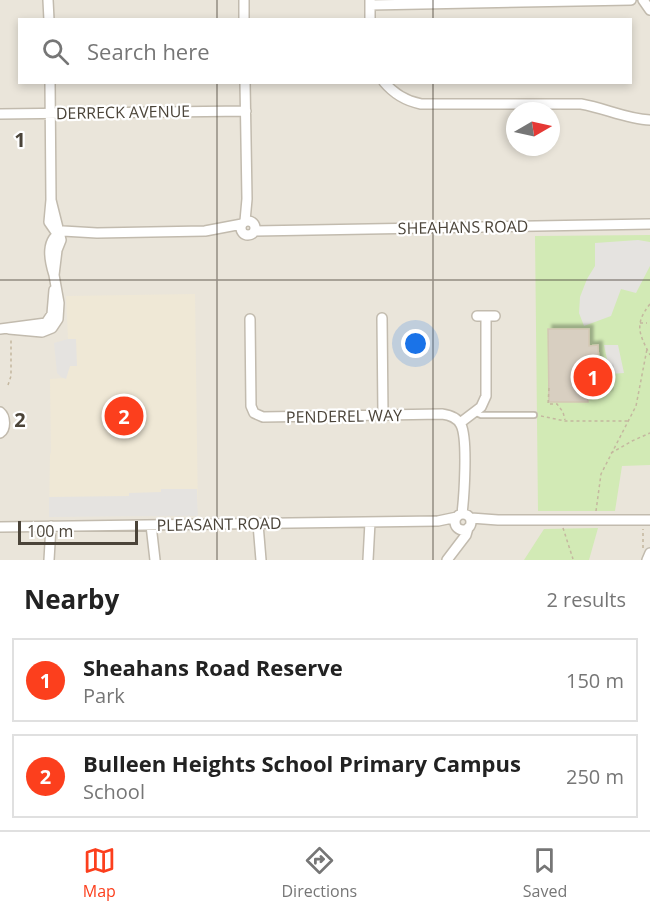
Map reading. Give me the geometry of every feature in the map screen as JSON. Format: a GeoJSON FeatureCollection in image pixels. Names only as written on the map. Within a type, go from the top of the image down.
{"type":"FeatureCollection","features":[{"type":"Feature","properties":{"kind":"street"},"geometry":{"type":"LineString","coordinates":[[48,0],[49,18]]}},
{"type":"Feature","properties":{"kind":"street"},"geometry":{"type":"LineString","coordinates":[[244,0],[244,18]]}},
{"type":"Feature","properties":{"kind":"street"},"geometry":{"type":"LineString","coordinates":[[370,3],[631,0]]}},
{"type":"Feature","properties":{"kind":"street"},"geometry":{"type":"LineString","coordinates":[[643,0],[650,10]]}},
{"type":"Feature","properties":{"kind":"street"},"geometry":{"type":"LineString","coordinates":[[7,332],[49,325],[52,314],[55,285],[50,250],[59,235],[49,222],[51,201],[50,84]]}},
{"type":"Feature","properties":{"kind":"street"},"geometry":{"type":"LineString","coordinates":[[245,84],[248,226]]}},
{"type":"Feature","properties":{"kind":"street"},"geometry":{"type":"LineString","coordinates":[[386,84],[396,95],[421,104],[581,104],[596,106],[631,118],[650,120]]}},
{"type":"Feature","properties":{"kind":"street","name":"DERRECK AVENUE"},"geometry":{"type":"LineString","coordinates":[[0,114],[246,111]]}},
{"type":"Feature","properties":{"kind":"street","name":"SHEAHANS ROAD"},"geometry":{"type":"LineString","coordinates":[[59,235],[65,238],[97,233],[205,231],[248,226],[277,230],[650,224]]}},
{"type":"Feature","properties":{"kind":"street"},"geometry":{"type":"LineString","coordinates":[[447,560],[466,535],[463,434],[460,423],[483,404],[486,396],[486,316]]}},
{"type":"Feature","properties":{"kind":"street"},"geometry":{"type":"LineString","coordinates":[[382,318],[383,415]]}},
{"type":"Feature","properties":{"kind":"street","name":"PENDEREL WAY"},"geometry":{"type":"LineString","coordinates":[[261,319],[247,319],[251,406],[254,413],[263,417],[447,415],[460,423]]}},
{"type":"Feature","properties":{"kind":"street"},"geometry":{"type":"LineString","coordinates":[[0,412],[3,416],[4,428],[0,433]]}},
{"type":"Feature","properties":{"kind":"street","name":"PLEASANT ROAD"},"geometry":{"type":"LineString","coordinates":[[0,527],[498,520],[647,524]]}},
{"type":"Feature","properties":{"kind":"street"},"geometry":{"type":"LineString","coordinates":[[367,522],[368,560]]}},
{"type":"Feature","properties":{"kind":"street"},"geometry":{"type":"LineString","coordinates":[[261,524],[261,558]]}},
{"type":"Feature","properties":{"kind":"street"},"geometry":{"type":"LineString","coordinates":[[154,525],[155,556]]}},
{"type":"Feature","properties":{"kind":"street"},"geometry":{"type":"LineString","coordinates":[[48,526],[49,558]]}},
{"type":"Feature","properties":{"kind":"lane"},"geometry":{"type":"LineString","coordinates":[[474,412],[481,415],[534,415]]}},
{"type":"Feature","properties":{"kind":"path"},"geometry":{"type":"LineString","coordinates":[[650,304],[639,323],[640,333],[650,355]]}},
{"type":"Feature","properties":{"kind":"path"},"geometry":{"type":"LineString","coordinates":[[639,323],[647,323]]}},
{"type":"Feature","properties":{"kind":"path"},"geometry":{"type":"LineString","coordinates":[[7,332],[11,376],[8,385]]}},
{"type":"Feature","properties":{"kind":"path"},"geometry":{"type":"LineString","coordinates":[[596,512],[601,474],[639,397],[647,349]]}},
{"type":"Feature","properties":{"kind":"path"},"geometry":{"type":"LineString","coordinates":[[549,388],[548,404],[557,404],[563,412],[565,421]]}},
{"type":"Feature","properties":{"kind":"path"},"geometry":{"type":"LineString","coordinates":[[534,415],[565,421],[629,421]]}},
{"type":"Feature","properties":{"kind":"path"},"geometry":{"type":"LineString","coordinates":[[611,454],[650,433]]}},
{"type":"Feature","properties":{"kind":"path"},"geometry":{"type":"LineString","coordinates":[[647,524],[647,555]]}},
{"type":"Feature","properties":{"kind":"path"},"geometry":{"type":"LineString","coordinates":[[563,528],[573,559]]}},
{"type":"Feature","properties":{"kind":"shaded area"},"geometry":{"type":"Polygon","coordinates":[[[0,0],[650,0],[650,560],[0,560],[0,0]]]}},
{"type":"Feature","properties":{"kind":"shaded area"},"geometry":{"type":"Polygon","coordinates":[[[638,240],[650,242],[650,266],[636,293],[621,289],[611,316],[584,326],[579,313],[580,297],[595,266],[595,243],[638,240]]]}},
{"type":"Feature","properties":{"kind":"shaded area"},"geometry":{"type":"Polygon","coordinates":[[[195,294],[198,516],[49,517],[50,379],[65,378],[70,366],[76,366],[75,339],[68,339],[66,296],[195,294]]]}},
{"type":"Feature","properties":{"kind":"shaded area"},"geometry":{"type":"Polygon","coordinates":[[[76,339],[77,366],[70,366],[66,379],[57,373],[54,343],[76,339]]]}},
{"type":"Feature","properties":{"kind":"shaded area"},"geometry":{"type":"Polygon","coordinates":[[[604,345],[618,345],[624,373],[610,374],[604,345]]]}},
{"type":"Feature","properties":{"kind":"shaded area"},"geometry":{"type":"Polygon","coordinates":[[[161,489],[197,489],[198,516],[49,517],[49,497],[129,496],[129,493],[161,492],[161,489]]]}},
{"type":"Feature","properties":{"kind":"green space"},"geometry":{"type":"Polygon","coordinates":[[[650,235],[650,465],[622,466],[615,511],[538,511],[535,236],[650,235]]]}},
{"type":"Feature","properties":{"kind":"green space"},"geometry":{"type":"Polygon","coordinates":[[[598,528],[589,560],[524,560],[544,529],[598,528]]]}},
{"type":"Feature","properties":{"kind":"building"},"geometry":{"type":"Polygon","coordinates":[[[548,329],[589,329],[589,346],[598,345],[599,371],[608,370],[608,393],[588,393],[588,402],[549,402],[548,329]]]}},
{"type":"Feature","properties":{"kind":"place","name":"Sheahans Road Reserve"},"geometry":{"type":"Point","coordinates":[593,377]}},
{"type":"Feature","properties":{"kind":"place","name":"Bulleen Heights School Primary Campus"},"geometry":{"type":"Point","coordinates":[124,416]}}]}
